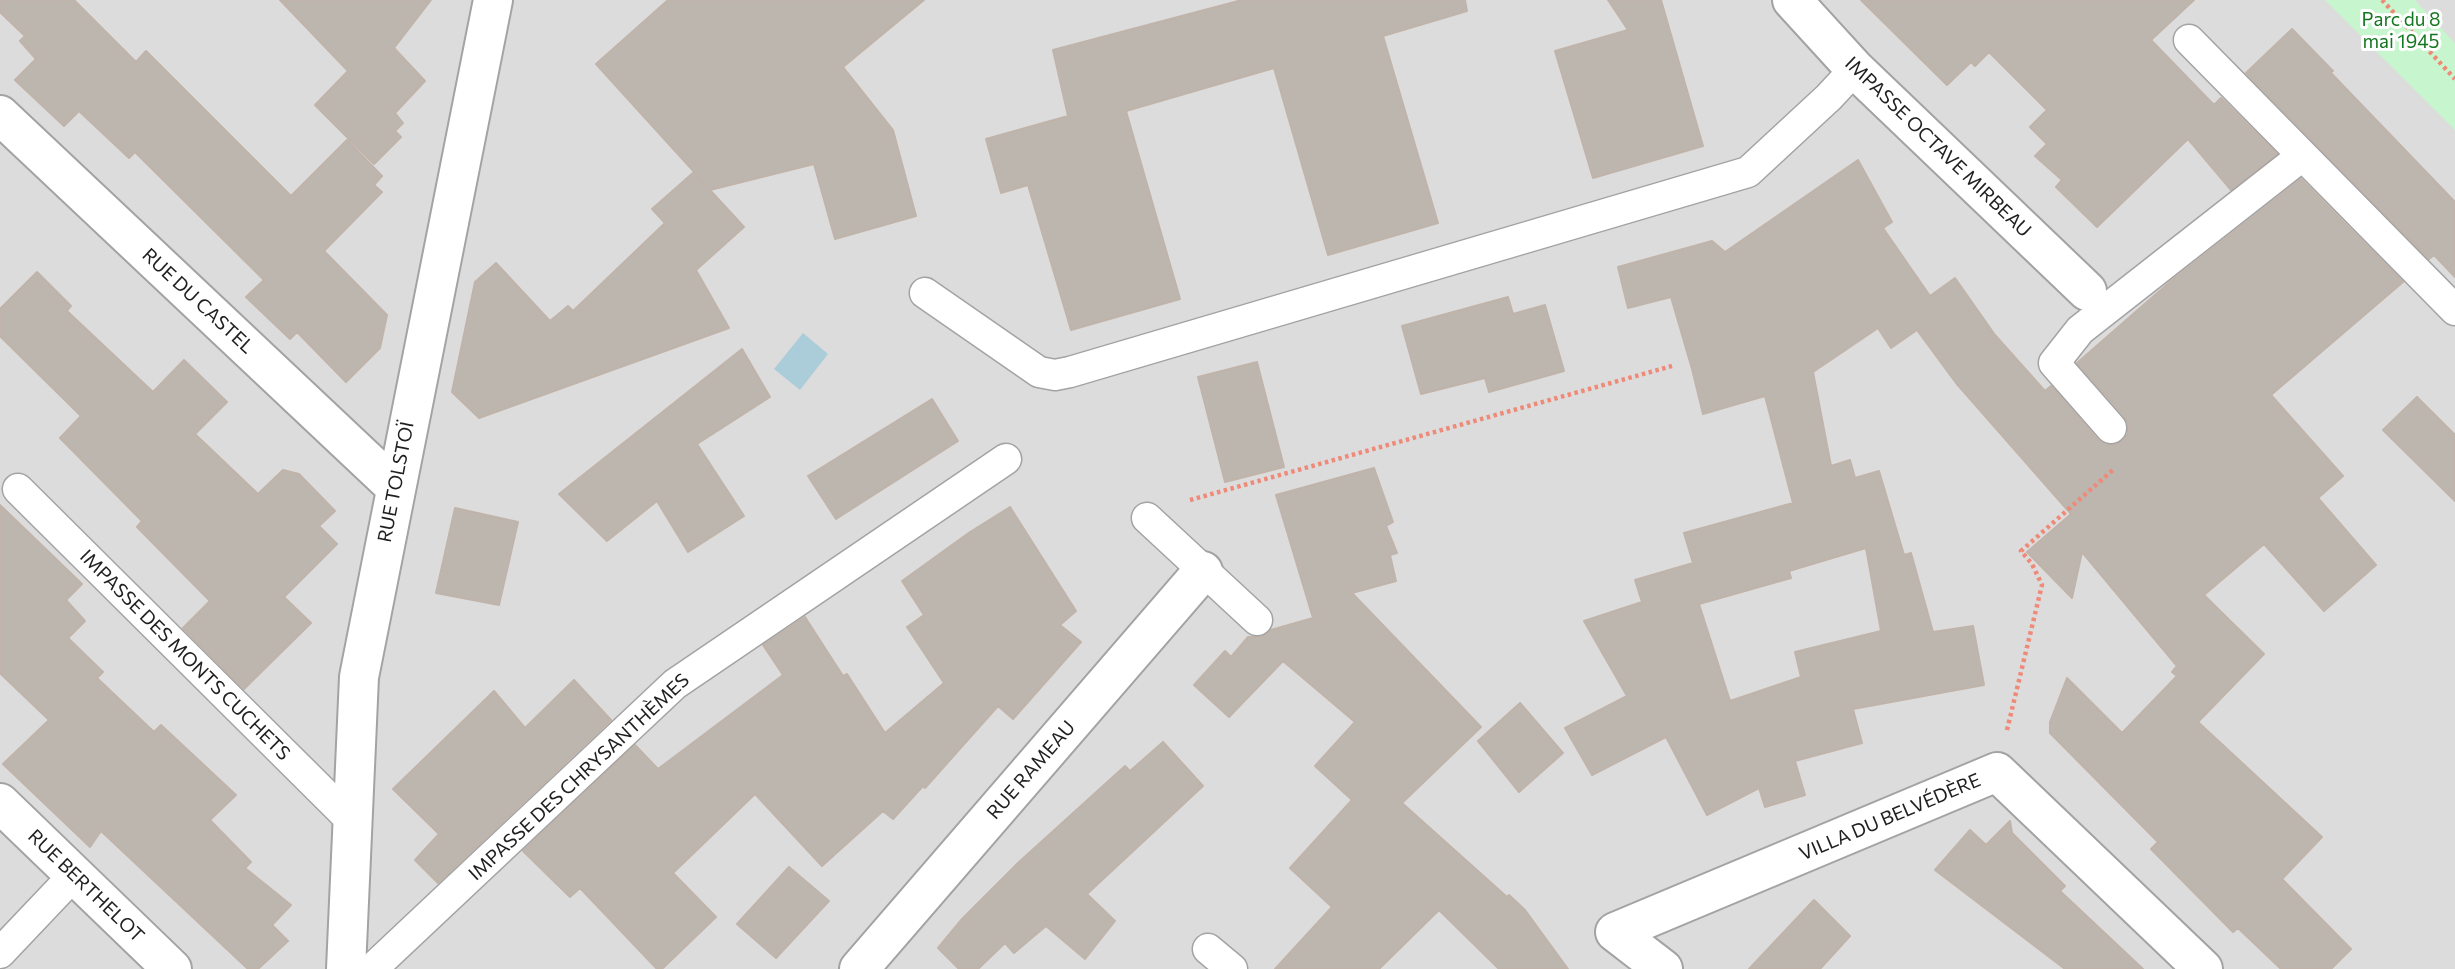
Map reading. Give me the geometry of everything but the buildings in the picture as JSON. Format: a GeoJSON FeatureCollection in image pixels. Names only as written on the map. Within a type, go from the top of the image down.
{"type":"FeatureCollection","features":[{"type":"Feature","properties":{"kind":"street","name":"RUE TOLSTOÏ"},"geometry":{"type":"LineString","coordinates":[[346,969],[359,677],[493,0]]}},
{"type":"Feature","properties":{"kind":"street","name":"IMPASSE OCTAVE MIRBEAU"},"geometry":{"type":"LineString","coordinates":[[1792,0],[1855,69],[2087,291]]}},
{"type":"Feature","properties":{"kind":"street","name":"RUE DU CASTEL"},"geometry":{"type":"LineString","coordinates":[[0,115],[395,487]]}},
{"type":"Feature","properties":{"kind":"street","name":"RUE RAMEAU"},"geometry":{"type":"LineString","coordinates":[[859,969],[1203,571]]}},
{"type":"Feature","properties":{"kind":"street","name":"VILLA DU BELVÉDÈRE"},"geometry":{"type":"LineString","coordinates":[[1663,969],[1615,932],[1997,772],[2203,969]]}},
{"type":"Feature","properties":{"kind":"street","name":"RUE BERTHELOT"},"geometry":{"type":"LineString","coordinates":[[0,803],[172,969]]}},
{"type":"Feature","properties":{"kind":"lane"},"geometry":{"type":"LineString","coordinates":[[2189,40],[2455,310]]}},
{"type":"Feature","properties":{"kind":"lane"},"geometry":{"type":"LineString","coordinates":[[925,293],[1038,372],[1055,375],[1070,372],[1748,172],[1829,97],[1855,69]]}},
{"type":"Feature","properties":{"kind":"lane"},"geometry":{"type":"LineString","coordinates":[[2111,428],[2054,363],[2080,330],[2302,156]]}},
{"type":"Feature","properties":{"kind":"lane","name":"IMPASSE DES CHRYSANTHÈMES"},"geometry":{"type":"LineString","coordinates":[[372,969],[675,684],[1006,459]]}},
{"type":"Feature","properties":{"kind":"lane","name":"IMPASSE DES MONTS CUCHETS"},"geometry":{"type":"LineString","coordinates":[[18,489],[352,821]]}},
{"type":"Feature","properties":{"kind":"lane"},"geometry":{"type":"LineString","coordinates":[[1147,518],[1257,620]]}},
{"type":"Feature","properties":{"kind":"lane"},"geometry":{"type":"LineString","coordinates":[[0,953],[74,875]]}},
{"type":"Feature","properties":{"kind":"lane"},"geometry":{"type":"LineString","coordinates":[[1208,948],[1232,969]]}},
{"type":"Feature","properties":{"kind":"path"},"geometry":{"type":"LineString","coordinates":[[2382,0],[2455,79]]}},
{"type":"Feature","properties":{"kind":"path"},"geometry":{"type":"LineString","coordinates":[[1147,518],[1160,508],[1671,366]]}},
{"type":"Feature","properties":{"kind":"path"},"geometry":{"type":"LineString","coordinates":[[1997,772],[2042,585],[2032,564],[2021,551],[2117,467],[2095,442],[2111,428]]}},
{"type":"Feature","properties":{"kind":"shaded area"},"geometry":{"type":"Polygon","coordinates":[[[0,0],[2455,0],[2455,969],[0,969],[0,0]]]}},
{"type":"Feature","properties":{"kind":"green space","name":"Parc du 8 mai 1945"},"geometry":{"type":"Polygon","coordinates":[[[2325,0],[2415,0],[2455,43],[2455,130],[2325,0]]]}},
{"type":"Feature","properties":{"kind":"water"},"geometry":{"type":"Polygon","coordinates":[[[803,333],[828,354],[800,390],[774,369],[803,333]]]}}]}
